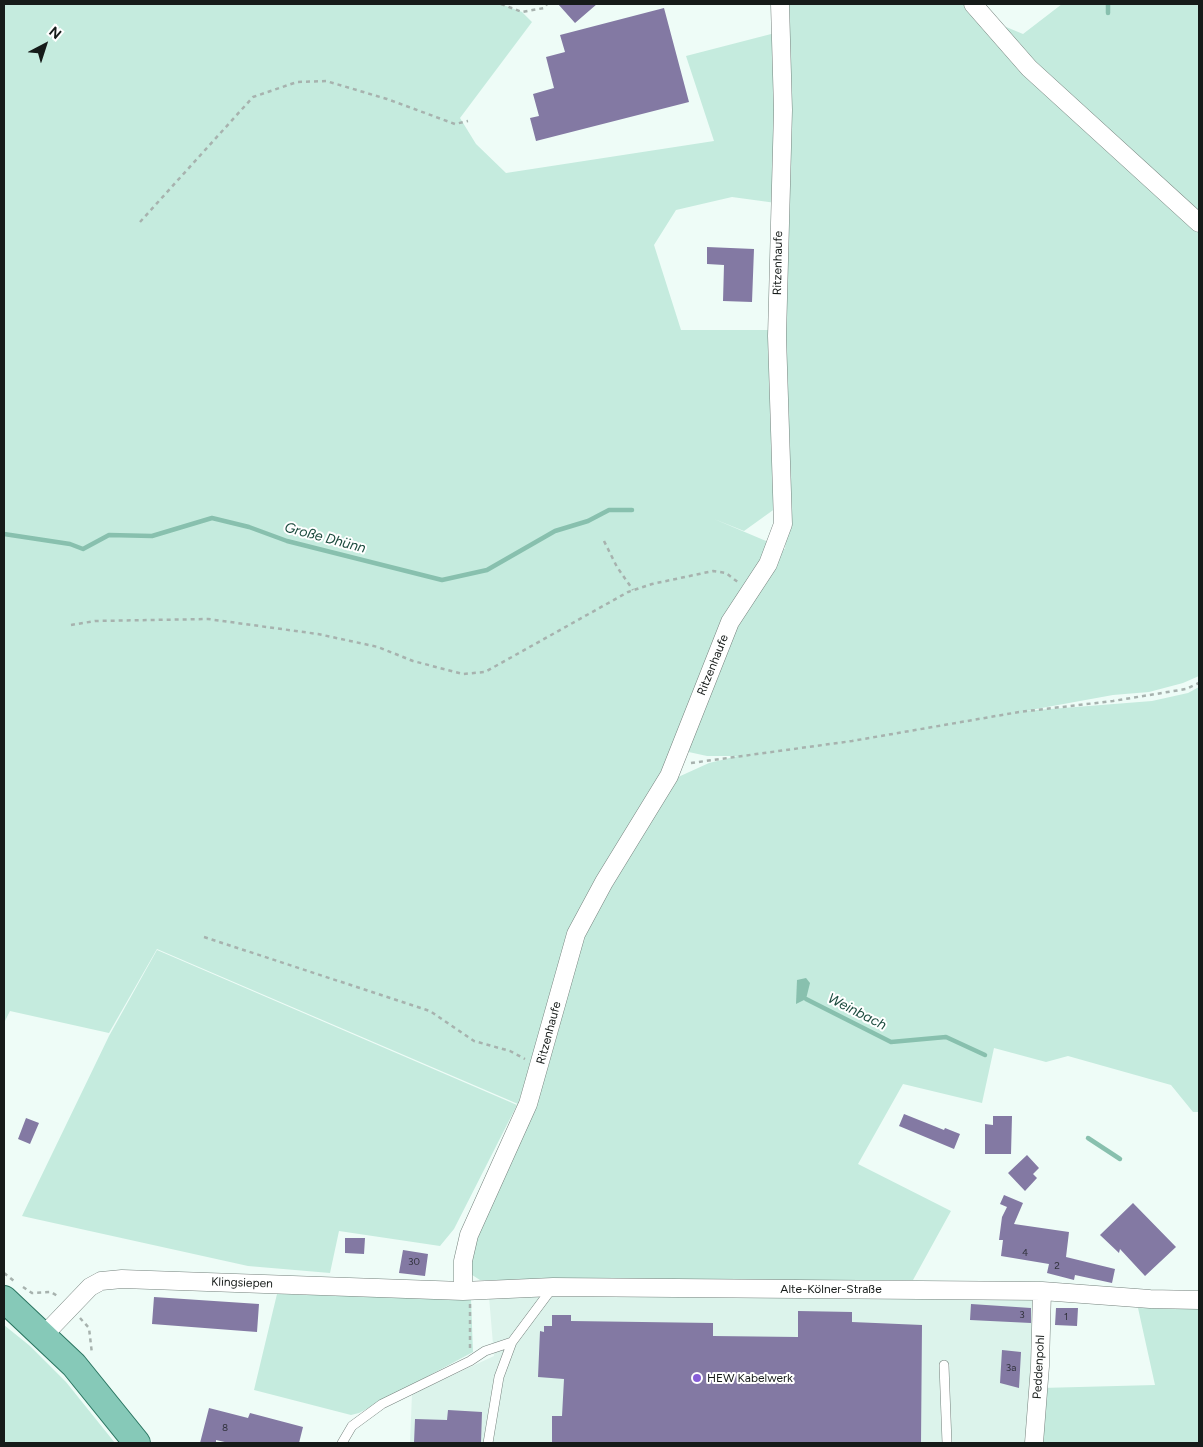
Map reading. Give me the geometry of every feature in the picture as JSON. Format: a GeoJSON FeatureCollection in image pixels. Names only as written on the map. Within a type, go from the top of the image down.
{"type":"FeatureCollection","features":[{"type":"Feature","properties":{"kind":"main road"},"geometry":{"type":"LineString","coordinates":[[4,1299],[44,1335],[100,1394],[137,1443]]}},
{"type":"Feature","properties":{"kind":"street","name":"Ritzenhaufe"},"geometry":{"type":"LineString","coordinates":[[466,1291],[463,1261],[469,1235],[528,1104],[576,934],[604,882],[669,776],[730,622],[768,564],[783,524],[777,336],[783,110],[780,4]]}},
{"type":"Feature","properties":{"kind":"street"},"geometry":{"type":"LineString","coordinates":[[973,4],[1029,68],[1199,222]]}},
{"type":"Feature","properties":{"kind":"street","name":"Klingsiepen"},"geometry":{"type":"LineString","coordinates":[[44,1335],[90,1287],[101,1281],[122,1279],[466,1291]]}},
{"type":"Feature","properties":{"kind":"street","name":"Alte-Kölner-Straße"},"geometry":{"type":"LineString","coordinates":[[466,1291],[553,1287],[1042,1291],[1150,1300],[1199,1300]]}},
{"type":"Feature","properties":{"kind":"street","name":"Peddenpohl"},"geometry":{"type":"LineString","coordinates":[[1034,1443],[1040,1366],[1042,1291]]}},
{"type":"Feature","properties":{"kind":"lane"},"geometry":{"type":"LineString","coordinates":[[488,1443],[499,1377],[512,1342],[553,1287]]}},
{"type":"Feature","properties":{"kind":"lane"},"geometry":{"type":"LineString","coordinates":[[342,1443],[352,1426],[382,1404],[470,1361],[485,1351],[512,1342]]}},
{"type":"Feature","properties":{"kind":"lane"},"geometry":{"type":"LineString","coordinates":[[944,1365],[947,1443]]}},
{"type":"Feature","properties":{"kind":"path"},"geometry":{"type":"LineString","coordinates":[[501,4],[522,12],[544,8],[547,4]]}},
{"type":"Feature","properties":{"kind":"path"},"geometry":{"type":"LineString","coordinates":[[140,222],[253,97],[296,82],[326,81],[386,99],[455,124],[468,121]]}},
{"type":"Feature","properties":{"kind":"path"},"geometry":{"type":"LineString","coordinates":[[604,540],[617,567],[633,590]]}},
{"type":"Feature","properties":{"kind":"path"},"geometry":{"type":"LineString","coordinates":[[71,625],[95,621],[208,619],[318,634],[370,645],[413,661],[463,674],[485,672],[633,590],[652,584],[712,571],[726,573],[750,591]]}},
{"type":"Feature","properties":{"kind":"path"},"geometry":{"type":"LineString","coordinates":[[674,763],[690,763],[843,742],[1019,712],[1113,701],[1186,689],[1199,683]]}},
{"type":"Feature","properties":{"kind":"path"},"geometry":{"type":"LineString","coordinates":[[204,937],[430,1011],[474,1041],[510,1051],[540,1066]]}},
{"type":"Feature","properties":{"kind":"path"},"geometry":{"type":"LineString","coordinates":[[4,1273],[32,1293],[54,1293],[90,1328],[90,1344],[94,1356]]}},
{"type":"Feature","properties":{"kind":"path"},"geometry":{"type":"LineString","coordinates":[[466,1291],[470,1361]]}},
{"type":"Feature","properties":{"kind":"shaded area"},"geometry":{"type":"Polygon","coordinates":[[[4,4],[501,4],[522,12],[532,22],[460,118],[476,144],[506,173],[714,141],[686,56],[775,33],[776,203],[732,197],[676,210],[654,245],[681,330],[771,330],[776,508],[744,531],[714,519],[785,549],[787,521],[783,336],[785,4],[970,4],[987,19],[1023,34],[1062,4],[1199,4],[1199,676],[1183,683],[1149,692],[1113,695],[1025,711],[1152,701],[1188,693],[1199,687],[1199,1112],[1193,1112],[1171,1085],[1068,1056],[1046,1062],[994,1048],[982,1103],[903,1084],[858,1164],[951,1211],[913,1280],[480,1280],[469,1273],[475,1236],[582,937],[676,778],[709,763],[738,756],[707,756],[675,749],[666,775],[569,930],[556,972],[548,1008],[518,1104],[157,949],[109,1033],[10,1011],[4,1023],[4,4]]]}},
{"type":"Feature","properties":{"kind":"shaded area"},"geometry":{"type":"Polygon","coordinates":[[[157,950],[517,1105],[454,1229],[440,1246],[339,1231],[330,1273],[248,1266],[22,1216],[109,1036],[157,950]]]}},
{"type":"Feature","properties":{"kind":"shaded area"},"geometry":{"type":"Polygon","coordinates":[[[806,978],[810,983],[806,999],[796,1004],[797,980],[806,978]]]}},
{"type":"Feature","properties":{"kind":"shaded area"},"geometry":{"type":"Polygon","coordinates":[[[488,1285],[1042,1291],[1027,1443],[410,1443],[412,1394],[494,1356],[488,1285]]]}},
{"type":"Feature","properties":{"kind":"shaded area"},"geometry":{"type":"Polygon","coordinates":[[[277,1294],[471,1299],[473,1352],[359,1413],[351,1415],[254,1390],[277,1294]]]}},
{"type":"Feature","properties":{"kind":"shaded area"},"geometry":{"type":"Polygon","coordinates":[[[1138,1308],[1199,1309],[1199,1443],[1038,1443],[1041,1388],[1155,1385],[1138,1308]]]}},
{"type":"Feature","properties":{"kind":"shaded area"},"geometry":{"type":"Polygon","coordinates":[[[4,1325],[30,1346],[66,1382],[115,1443],[4,1443],[4,1325]]]}},
{"type":"Feature","properties":{"kind":"building"},"geometry":{"type":"Polygon","coordinates":[[[558,4],[597,4],[575,23],[558,4]]]}},
{"type":"Feature","properties":{"kind":"building"},"geometry":{"type":"Polygon","coordinates":[[[664,8],[689,102],[536,141],[530,118],[539,116],[533,94],[554,88],[546,57],[565,52],[560,35],[664,8]]]}},
{"type":"Feature","properties":{"kind":"building"},"geometry":{"type":"Polygon","coordinates":[[[707,247],[754,249],[752,302],[723,301],[724,265],[707,264],[707,247]]]}},
{"type":"Feature","properties":{"kind":"building"},"geometry":{"type":"Polygon","coordinates":[[[904,1114],[944,1130],[945,1128],[960,1134],[954,1149],[899,1126],[904,1114]]]}},
{"type":"Feature","properties":{"kind":"building"},"geometry":{"type":"Polygon","coordinates":[[[993,1116],[1012,1116],[1011,1154],[985,1154],[985,1124],[993,1125],[993,1116]]]}},
{"type":"Feature","properties":{"kind":"building"},"geometry":{"type":"Polygon","coordinates":[[[26,1118],[39,1123],[30,1144],[18,1139],[26,1118]]]}},
{"type":"Feature","properties":{"kind":"building"},"geometry":{"type":"Polygon","coordinates":[[[1027,1155],[1039,1168],[1033,1174],[1037,1178],[1025,1191],[1008,1173],[1027,1155]]]}},
{"type":"Feature","properties":{"kind":"building"},"geometry":{"type":"Polygon","coordinates":[[[1004,1195],[1023,1203],[1014,1224],[1069,1232],[1066,1257],[1115,1269],[1112,1283],[1075,1275],[1074,1280],[1047,1273],[1049,1264],[1001,1256],[1003,1240],[999,1240],[1002,1217],[1007,1207],[1000,1204],[1004,1195]]]}},
{"type":"Feature","properties":{"kind":"building"},"geometry":{"type":"Polygon","coordinates":[[[1133,1203],[1176,1247],[1145,1276],[1120,1249],[1119,1253],[1100,1235],[1133,1203]]]}},
{"type":"Feature","properties":{"kind":"building"},"geometry":{"type":"Polygon","coordinates":[[[345,1238],[365,1238],[364,1254],[345,1253],[345,1238]]]}},
{"type":"Feature","properties":{"kind":"building"},"geometry":{"type":"Polygon","coordinates":[[[403,1250],[428,1254],[425,1276],[399,1273],[403,1250]]]}},
{"type":"Feature","properties":{"kind":"building"},"geometry":{"type":"Polygon","coordinates":[[[154,1297],[259,1304],[257,1332],[152,1324],[154,1297]]]}},
{"type":"Feature","properties":{"kind":"building"},"geometry":{"type":"Polygon","coordinates":[[[971,1304],[1031,1308],[1031,1323],[970,1320],[971,1304]]]}},
{"type":"Feature","properties":{"kind":"building"},"geometry":{"type":"Polygon","coordinates":[[[1056,1308],[1078,1308],[1077,1326],[1055,1325],[1056,1308]]]}},
{"type":"Feature","properties":{"kind":"building","name":"HEW Kabelwerk"},"geometry":{"type":"Polygon","coordinates":[[[798,1311],[852,1312],[852,1322],[922,1325],[921,1443],[552,1443],[552,1416],[562,1416],[564,1379],[538,1377],[540,1331],[544,1332],[544,1326],[552,1326],[552,1315],[571,1315],[571,1321],[713,1323],[713,1336],[798,1337],[798,1311]]]}},
{"type":"Feature","properties":{"kind":"building"},"geometry":{"type":"Polygon","coordinates":[[[1002,1350],[1021,1352],[1019,1388],[1000,1383],[1002,1350]]]}},
{"type":"Feature","properties":{"kind":"building"},"geometry":{"type":"Polygon","coordinates":[[[209,1408],[248,1418],[250,1413],[303,1427],[299,1443],[229,1443],[216,1440],[216,1443],[200,1443],[209,1408]]]}},
{"type":"Feature","properties":{"kind":"building"},"geometry":{"type":"Polygon","coordinates":[[[448,1410],[482,1412],[481,1443],[414,1443],[415,1419],[447,1420],[448,1410]]]}},
{"type":"Feature","properties":{"kind":"waterway"},"geometry":{"type":"LineString","coordinates":[[1108,4],[1108,13]]}},
{"type":"Feature","properties":{"kind":"waterway","name":"Große Dhünn"},"geometry":{"type":"LineString","coordinates":[[4,534],[70,544],[83,549],[109,535],[152,536],[212,518],[249,527],[287,541],[442,580],[487,570],[555,531],[588,521],[609,510],[632,510]]}},
{"type":"Feature","properties":{"kind":"waterway","name":"Weinbach"},"geometry":{"type":"LineString","coordinates":[[806,999],[891,1042],[946,1037],[985,1055]]}},
{"type":"Feature","properties":{"kind":"waterway","name":"Weinbach"},"geometry":{"type":"LineString","coordinates":[[1088,1138],[1120,1159]]}},
{"type":"Feature","properties":{"kind":"place","name":"HEW Kabelwerk"},"geometry":{"type":"Point","coordinates":[697,1378]}}]}
